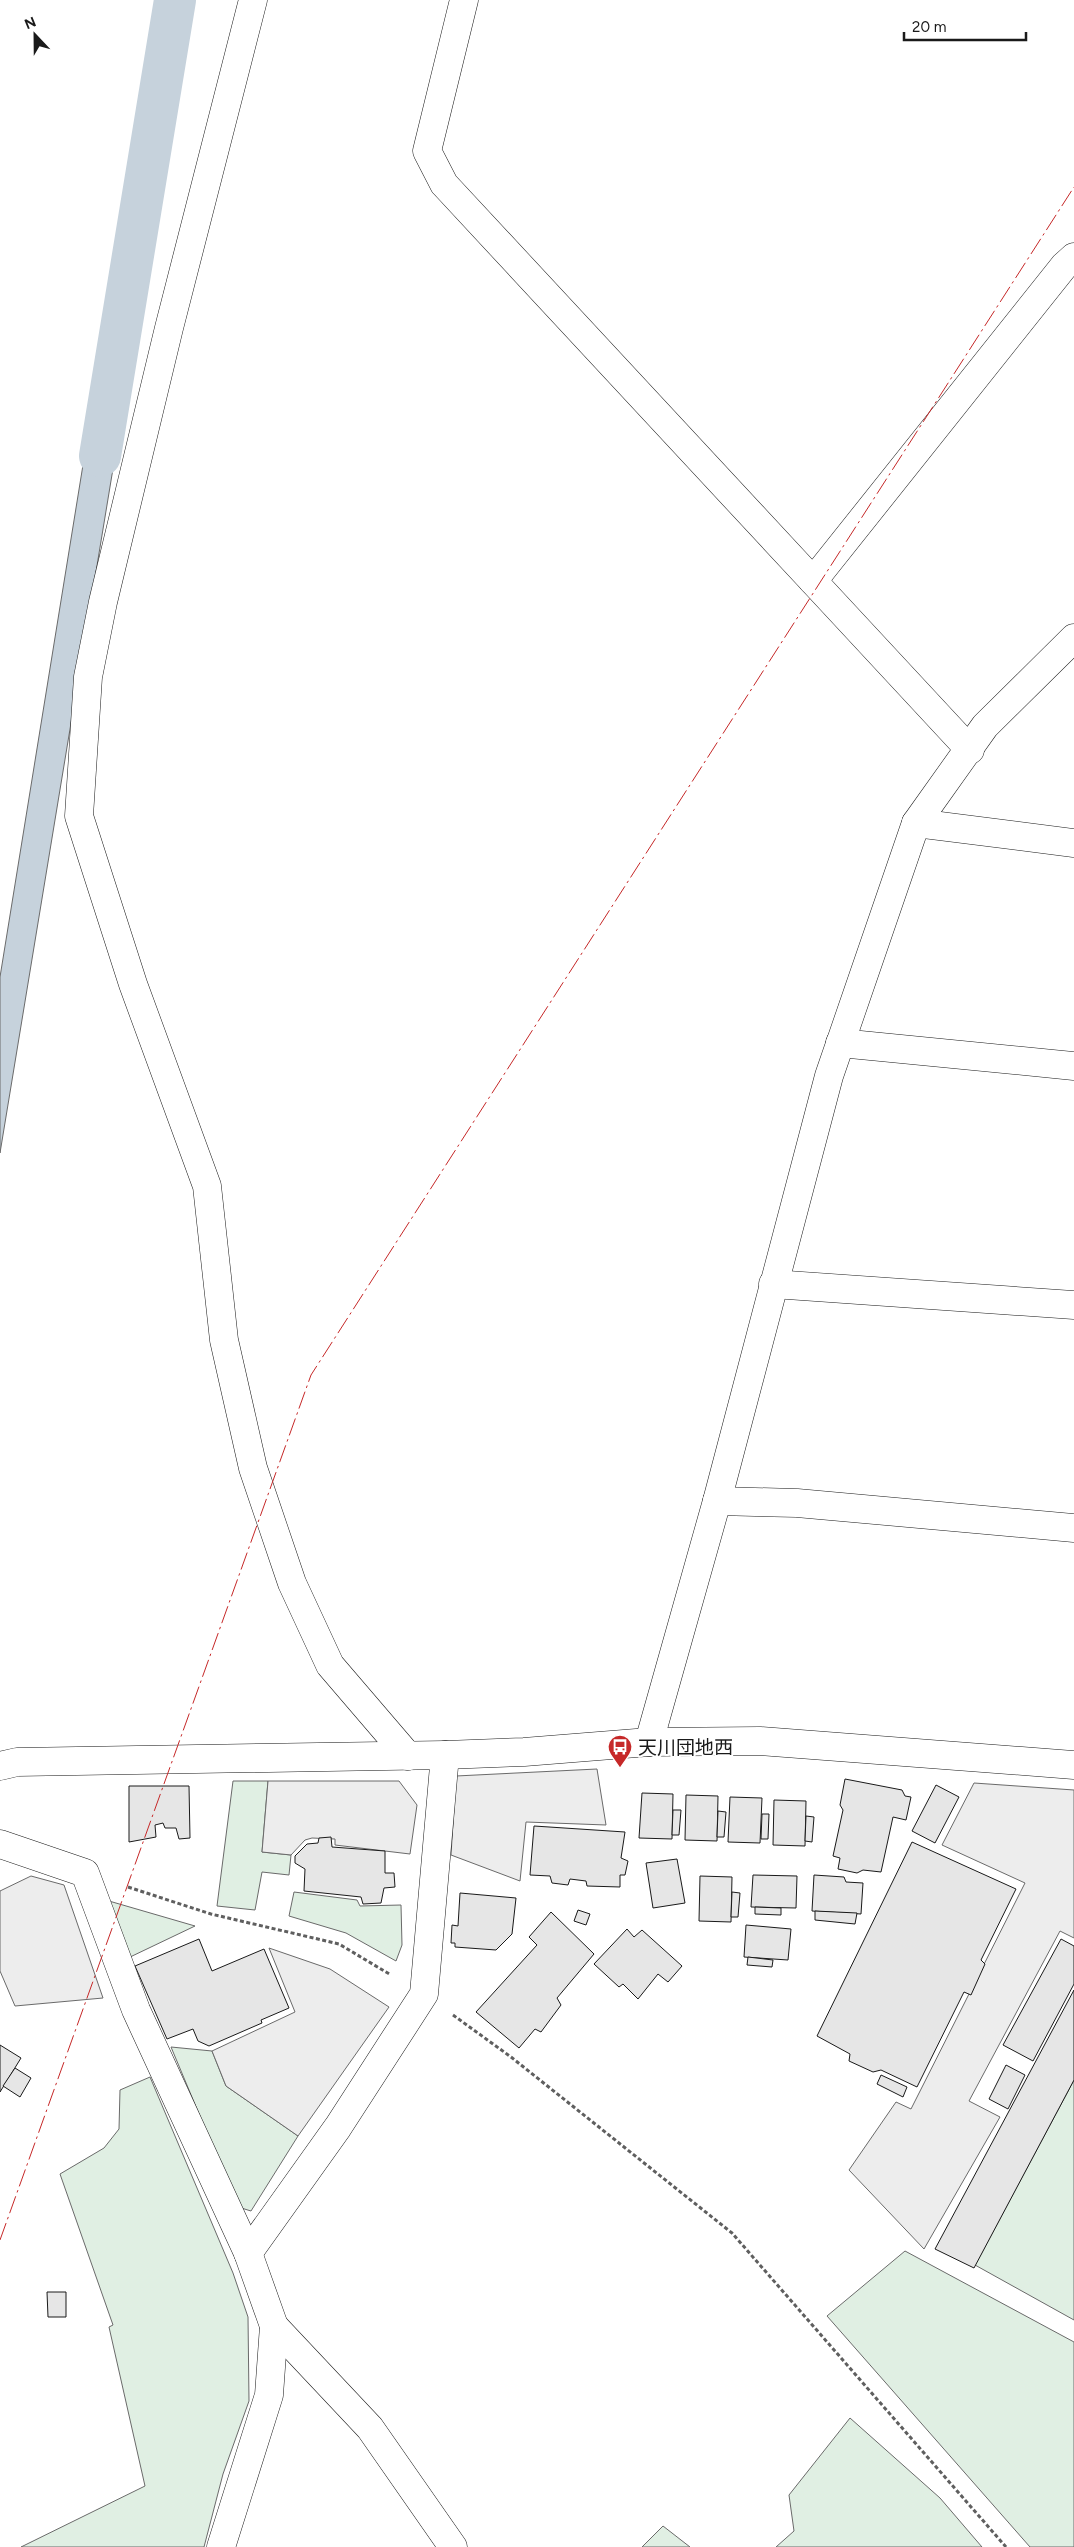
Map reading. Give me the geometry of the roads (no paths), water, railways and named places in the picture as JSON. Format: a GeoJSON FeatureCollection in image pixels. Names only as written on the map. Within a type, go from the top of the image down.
{"type":"FeatureCollection","features":[{"type":"Feature","properties":{"kind":"street"},"geometry":{"type":"LineString","coordinates":[[252,0],[169,328],[103,602],[88,677],[79,816],[133,984],[207,1186],[224,1340],[253,1468],[292,1583],[330,1665],[408,1756]]}},
{"type":"Feature","properties":{"kind":"street"},"geometry":{"type":"LineString","coordinates":[[464,0],[427,151],[444,184],[970,750]]}},
{"type":"Feature","properties":{"kind":"street"},"geometry":{"type":"LineString","coordinates":[[813,580],[1064,266],[1074,257]]}},
{"type":"Feature","properties":{"kind":"street"},"geometry":{"type":"LineString","coordinates":[[649,1742],[717,1501],[828,1076],[916,823],[970,750],[985,726],[1074,638]]}},
{"type":"Feature","properties":{"kind":"street"},"geometry":{"type":"LineString","coordinates":[[916,823],[1074,843]]}},
{"type":"Feature","properties":{"kind":"street"},"geometry":{"type":"LineString","coordinates":[[840,1043],[1074,1066]]}},
{"type":"Feature","properties":{"kind":"street"},"geometry":{"type":"LineString","coordinates":[[773,1284],[1074,1305]]}},
{"type":"Feature","properties":{"kind":"street"},"geometry":{"type":"LineString","coordinates":[[717,1501],[797,1503],[1074,1528]]}},
{"type":"Feature","properties":{"kind":"street"},"geometry":{"type":"LineString","coordinates":[[0,1766],[17,1762],[445,1755],[524,1752],[649,1742],[760,1741],[1074,1765]]}},
{"type":"Feature","properties":{"kind":"street"},"geometry":{"type":"LineString","coordinates":[[248,2253],[338,2127],[424,1994],[445,1755]]}},
{"type":"Feature","properties":{"kind":"street"},"geometry":{"type":"LineString","coordinates":[[0,1844],[85,1873],[136,2010],[248,2253],[274,2326],[370,2428],[453,2547]]}},
{"type":"Feature","properties":{"kind":"street"},"geometry":{"type":"LineString","coordinates":[[221,2547],[269,2395],[274,2326]]}},
{"type":"Feature","properties":{"kind":"waterway"},"geometry":{"type":"LineString","coordinates":[[100,456],[175,0]]}},
{"type":"Feature","properties":{"kind":"place","name":"天川団地西"},"geometry":{"type":"Point","coordinates":[620,1768]}}]}
